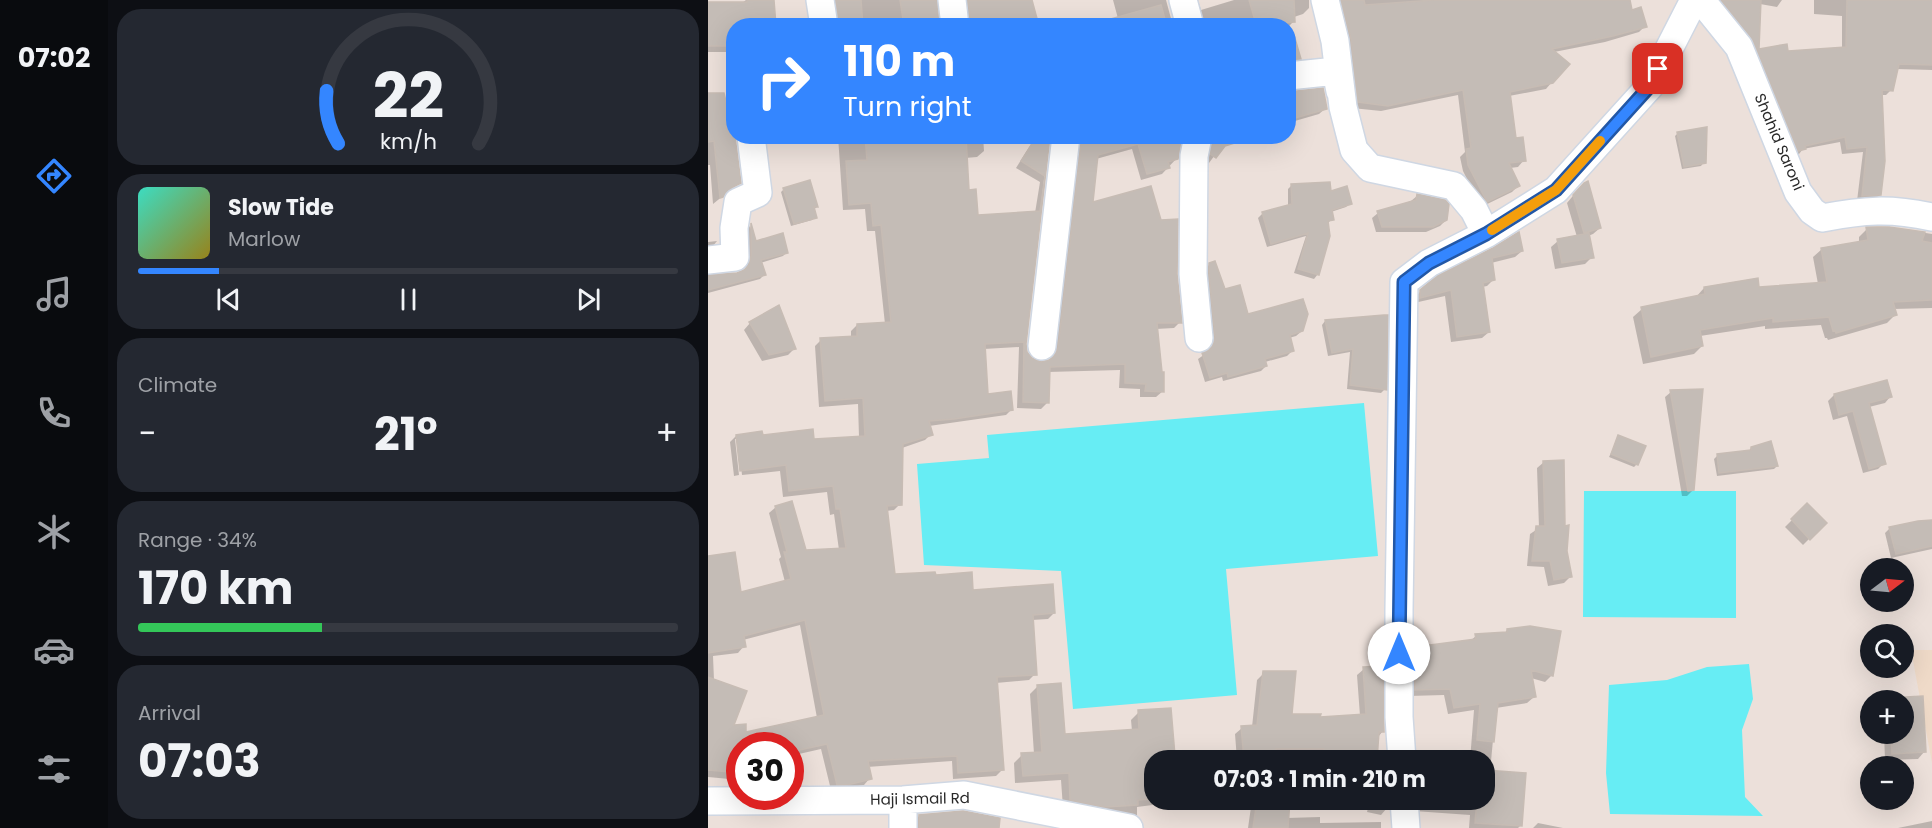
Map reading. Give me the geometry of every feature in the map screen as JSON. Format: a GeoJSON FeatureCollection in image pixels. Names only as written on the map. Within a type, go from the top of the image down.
{"type":"FeatureCollection","features":[{"type":"Feature","properties":{"kind":"street"},"geometry":{"type":"LineString","coordinates":[[820,0],[823,18]]}},
{"type":"Feature","properties":{"kind":"street"},"geometry":{"type":"LineString","coordinates":[[952,0],[954,18]]}},
{"type":"Feature","properties":{"kind":"street"},"geometry":{"type":"LineString","coordinates":[[1183,0],[1188,18]]}},
{"type":"Feature","properties":{"kind":"street"},"geometry":{"type":"LineString","coordinates":[[1325,0],[1335,41],[1343,107]]}},
{"type":"Feature","properties":{"kind":"street"},"geometry":{"type":"LineString","coordinates":[[1401,750],[1399,610],[1404,282],[1429,263],[1486,234],[1556,190],[1650,86],[1694,0]]}},
{"type":"Feature","properties":{"kind":"street","name":"Shahid Saroni"},"geometry":{"type":"LineString","coordinates":[[1701,0],[1739,47],[1798,192],[1812,211],[1822,218],[1862,210],[1902,210],[1932,217]]}},
{"type":"Feature","properties":{"kind":"street"},"geometry":{"type":"LineString","coordinates":[[1296,75],[1336,71],[1354,150],[1370,168],[1455,186],[1474,210],[1486,234]]}},
{"type":"Feature","properties":{"kind":"street"},"geometry":{"type":"LineString","coordinates":[[708,260],[735,257],[734,228],[738,202],[758,192],[752,144]]}},
{"type":"Feature","properties":{"kind":"street"},"geometry":{"type":"LineString","coordinates":[[1042,346],[1065,144]]}},
{"type":"Feature","properties":{"kind":"street"},"geometry":{"type":"LineString","coordinates":[[1196,144],[1194,156],[1193,274],[1198,338]]}},
{"type":"Feature","properties":{"kind":"street","name":"Haji Ismail Rd"},"geometry":{"type":"LineString","coordinates":[[708,801],[903,800],[964,795],[1129,828]]}},
{"type":"Feature","properties":{"kind":"street"},"geometry":{"type":"LineString","coordinates":[[903,800],[903,828]]}},
{"type":"Feature","properties":{"kind":"street"},"geometry":{"type":"LineString","coordinates":[[1405,810],[1406,828]]}},
{"type":"Feature","properties":{"kind":"shaded area"},"geometry":{"type":"Polygon","coordinates":[[[1914,650],[1932,650],[1932,763],[1914,666],[1914,650]]]}},
{"type":"Feature","properties":{"kind":"water"},"geometry":{"type":"Polygon","coordinates":[[[1364,403],[1378,556],[1226,569],[1237,695],[1073,709],[1061,571],[924,565],[917,464],[989,458],[987,435],[1364,403]]]}},
{"type":"Feature","properties":{"kind":"water"},"geometry":{"type":"Polygon","coordinates":[[[1584,491],[1736,491],[1736,618],[1583,617],[1584,491]]]}},
{"type":"Feature","properties":{"kind":"water"},"geometry":{"type":"Polygon","coordinates":[[[1749,664],[1753,699],[1742,730],[1745,797],[1763,816],[1610,814],[1606,773],[1609,685],[1667,680],[1707,667],[1749,664]]]}},
{"type":"Feature","properties":{"kind":"building"},"geometry":{"type":"Polygon","coordinates":[[[747,0],[774,0],[775,18],[726,18],[726,46],[708,46],[708,2],[747,2],[747,0]]]}},
{"type":"Feature","properties":{"kind":"building"},"geometry":{"type":"Polygon","coordinates":[[[836,0],[861,0],[862,18],[838,18],[836,0]]]}},
{"type":"Feature","properties":{"kind":"building"},"geometry":{"type":"Polygon","coordinates":[[[900,0],[937,0],[938,18],[903,18],[900,0]]]}},
{"type":"Feature","properties":{"kind":"building"},"geometry":{"type":"Polygon","coordinates":[[[968,0],[1032,0],[1037,18],[970,18],[968,0]]]}},
{"type":"Feature","properties":{"kind":"building"},"geometry":{"type":"Polygon","coordinates":[[[1249,0],[1294,0],[1295,18],[1254,18],[1249,0]]]}},
{"type":"Feature","properties":{"kind":"building"},"geometry":{"type":"Polygon","coordinates":[[[1341,0],[1364,0],[1365,5],[1434,0],[1630,0],[1632,10],[1641,7],[1647,27],[1552,49],[1570,64],[1553,83],[1510,92],[1516,138],[1523,137],[1526,161],[1509,163],[1520,186],[1487,202],[1468,165],[1466,149],[1471,148],[1463,90],[1388,106],[1358,102],[1351,39],[1341,0]]]}},
{"type":"Feature","properties":{"kind":"building"},"geometry":{"type":"Polygon","coordinates":[[[1721,0],[1761,0],[1759,49],[1787,44],[1788,51],[1846,47],[1847,0],[1932,0],[1932,65],[1899,64],[1893,91],[1882,90],[1885,161],[1881,195],[1862,196],[1867,147],[1847,149],[1845,137],[1805,146],[1806,149],[1798,151],[1753,41],[1721,0]]]}},
{"type":"Feature","properties":{"kind":"building"},"geometry":{"type":"Polygon","coordinates":[[[1161,5],[1165,18],[1114,18],[1161,5]]]}},
{"type":"Feature","properties":{"kind":"building"},"geometry":{"type":"Polygon","coordinates":[[[1296,42],[1301,59],[1296,59],[1296,42]]]}},
{"type":"Feature","properties":{"kind":"building"},"geometry":{"type":"Polygon","coordinates":[[[1323,88],[1327,109],[1296,118],[1296,91],[1323,88]]]}},
{"type":"Feature","properties":{"kind":"building"},"geometry":{"type":"Polygon","coordinates":[[[708,93],[724,93],[726,144],[736,144],[741,183],[720,198],[714,141],[708,142],[708,93]]]}},
{"type":"Feature","properties":{"kind":"building"},"geometry":{"type":"Polygon","coordinates":[[[1707,127],[1706,163],[1684,167],[1677,132],[1707,127]]]}},
{"type":"Feature","properties":{"kind":"building"},"geometry":{"type":"Polygon","coordinates":[[[866,144],[966,144],[969,190],[976,189],[978,215],[1040,211],[1045,176],[1021,161],[1032,144],[1049,144],[1026,344],[1027,352],[1032,358],[1041,362],[1054,356],[1058,348],[1081,144],[1138,144],[1098,155],[1093,202],[1151,186],[1161,220],[1178,219],[1177,274],[1182,323],[1157,323],[1162,372],[1164,372],[1164,392],[1145,391],[1146,384],[1125,383],[1125,364],[1050,367],[1049,403],[1023,402],[1024,342],[985,344],[988,394],[1011,391],[1013,410],[929,421],[933,435],[903,444],[902,505],[887,506],[895,574],[935,572],[936,575],[972,572],[973,590],[1053,584],[1055,613],[1033,615],[1037,675],[997,677],[1004,770],[958,773],[957,756],[868,761],[872,779],[837,785],[827,744],[804,749],[804,732],[746,732],[824,715],[805,620],[744,636],[746,647],[708,653],[708,556],[735,552],[741,592],[791,579],[784,552],[787,552],[775,506],[792,501],[806,550],[846,548],[840,509],[836,509],[833,486],[789,491],[786,465],[740,471],[736,435],[762,431],[763,435],[813,429],[814,439],[865,436],[863,398],[825,401],[820,338],[857,336],[857,324],[891,322],[881,225],[873,226],[871,203],[849,205],[846,161],[867,160],[866,144]]]}},
{"type":"Feature","properties":{"kind":"building"},"geometry":{"type":"Polygon","coordinates":[[[1138,144],[1181,144],[1178,159],[1168,162],[1170,168],[1147,174],[1138,144]]]}},
{"type":"Feature","properties":{"kind":"building"},"geometry":{"type":"Polygon","coordinates":[[[1212,144],[1232,144],[1225,146],[1216,158],[1210,154],[1212,144]]]}},
{"type":"Feature","properties":{"kind":"building"},"geometry":{"type":"Polygon","coordinates":[[[810,180],[818,207],[814,207],[817,218],[794,224],[783,188],[810,180]]]}},
{"type":"Feature","properties":{"kind":"building"},"geometry":{"type":"Polygon","coordinates":[[[1588,181],[1601,228],[1584,233],[1573,195],[1588,181]]]}},
{"type":"Feature","properties":{"kind":"building"},"geometry":{"type":"Polygon","coordinates":[[[1330,182],[1331,191],[1347,186],[1352,204],[1332,210],[1334,220],[1328,221],[1330,236],[1319,275],[1298,269],[1308,233],[1271,244],[1262,212],[1292,204],[1291,184],[1330,182]]]}},
{"type":"Feature","properties":{"kind":"building"},"geometry":{"type":"Polygon","coordinates":[[[1417,194],[1445,200],[1449,204],[1447,220],[1433,227],[1382,227],[1377,211],[1416,200],[1417,194]]]}},
{"type":"Feature","properties":{"kind":"building"},"geometry":{"type":"Polygon","coordinates":[[[751,223],[756,241],[783,233],[788,253],[761,260],[766,275],[708,290],[708,275],[737,273],[749,265],[751,223]]]}},
{"type":"Feature","properties":{"kind":"building"},"geometry":{"type":"Polygon","coordinates":[[[1866,227],[1889,227],[1925,232],[1922,241],[1932,243],[1932,300],[1893,302],[1897,315],[1836,333],[1835,330],[1833,331],[1829,317],[1773,322],[1773,318],[1700,330],[1703,346],[1651,357],[1641,307],[1705,294],[1704,287],[1758,278],[1759,287],[1827,282],[1821,248],[1868,240],[1866,227]]]}},
{"type":"Feature","properties":{"kind":"building"},"geometry":{"type":"Polygon","coordinates":[[[1519,232],[1523,251],[1492,258],[1495,280],[1483,283],[1490,332],[1457,337],[1451,290],[1420,298],[1420,290],[1437,276],[1493,248],[1519,232]]]}},
{"type":"Feature","properties":{"kind":"building"},"geometry":{"type":"Polygon","coordinates":[[[1589,233],[1594,258],[1562,263],[1557,239],[1589,233]]]}},
{"type":"Feature","properties":{"kind":"building"},"geometry":{"type":"Polygon","coordinates":[[[1215,261],[1225,289],[1240,285],[1248,314],[1303,299],[1308,314],[1303,331],[1290,335],[1294,351],[1265,359],[1267,366],[1228,377],[1227,373],[1210,378],[1202,353],[1209,350],[1215,337],[1209,263],[1215,261]]]}},
{"type":"Feature","properties":{"kind":"building"},"geometry":{"type":"Polygon","coordinates":[[[779,305],[796,349],[769,355],[749,322],[779,305]]]}},
{"type":"Feature","properties":{"kind":"building"},"geometry":{"type":"Polygon","coordinates":[[[1388,315],[1387,390],[1350,385],[1353,349],[1332,353],[1325,320],[1388,315]]]}},
{"type":"Feature","properties":{"kind":"building"},"geometry":{"type":"Polygon","coordinates":[[[1887,380],[1892,397],[1869,403],[1886,464],[1869,469],[1853,411],[1839,415],[1834,394],[1887,380]]]}},
{"type":"Feature","properties":{"kind":"building"},"geometry":{"type":"Polygon","coordinates":[[[1703,389],[1694,490],[1688,491],[1670,390],[1703,389]]]}},
{"type":"Feature","properties":{"kind":"building"},"geometry":{"type":"Polygon","coordinates":[[[1618,435],[1646,446],[1638,465],[1611,454],[1618,435]]]}},
{"type":"Feature","properties":{"kind":"building"},"geometry":{"type":"Polygon","coordinates":[[[1771,441],[1778,466],[1719,473],[1717,454],[1751,450],[1751,447],[1771,441]]]}},
{"type":"Feature","properties":{"kind":"building"},"geometry":{"type":"Polygon","coordinates":[[[1564,460],[1565,526],[1569,525],[1567,551],[1572,577],[1554,580],[1550,561],[1532,561],[1536,526],[1545,526],[1543,461],[1564,460]]]}},
{"type":"Feature","properties":{"kind":"building"},"geometry":{"type":"Polygon","coordinates":[[[1807,503],[1827,523],[1810,540],[1791,519],[1807,503]]]}},
{"type":"Feature","properties":{"kind":"building"},"geometry":{"type":"Polygon","coordinates":[[[1932,520],[1932,546],[1896,554],[1889,527],[1932,520]]]}},
{"type":"Feature","properties":{"kind":"building"},"geometry":{"type":"Polygon","coordinates":[[[1530,626],[1561,631],[1553,676],[1531,670],[1536,697],[1498,703],[1494,742],[1477,740],[1480,704],[1454,708],[1450,689],[1415,690],[1415,647],[1476,639],[1475,634],[1507,632],[1507,629],[1530,626]]]}},
{"type":"Feature","properties":{"kind":"building"},"geometry":{"type":"Polygon","coordinates":[[[1383,666],[1384,732],[1379,732],[1378,750],[1243,750],[1241,726],[1257,725],[1263,671],[1296,671],[1292,714],[1321,714],[1320,717],[1366,714],[1363,667],[1383,666]]]}},
{"type":"Feature","properties":{"kind":"building"},"geometry":{"type":"Polygon","coordinates":[[[708,677],[747,691],[734,725],[746,724],[746,732],[726,732],[726,772],[708,770],[708,677]]]}},
{"type":"Feature","properties":{"kind":"building"},"geometry":{"type":"Polygon","coordinates":[[[1061,683],[1065,734],[1139,729],[1138,710],[1171,708],[1174,750],[1144,750],[1144,800],[1138,800],[1138,805],[1105,807],[1070,800],[1069,773],[1023,776],[1021,753],[1042,752],[1037,685],[1061,683]]]}},
{"type":"Feature","properties":{"kind":"building"},"geometry":{"type":"Polygon","coordinates":[[[1923,696],[1926,752],[1892,754],[1892,744],[1914,744],[1914,697],[1923,696]]]}},
{"type":"Feature","properties":{"kind":"building"},"geometry":{"type":"Polygon","coordinates":[[[1495,771],[1526,773],[1522,826],[1475,823],[1476,810],[1495,810],[1495,771]]]}},
{"type":"Feature","properties":{"kind":"building"},"geometry":{"type":"Polygon","coordinates":[[[1256,810],[1289,810],[1288,828],[1253,828],[1256,810]]]}},
{"type":"Feature","properties":{"kind":"building"},"geometry":{"type":"Polygon","coordinates":[[[963,811],[1000,818],[999,828],[919,828],[919,815],[963,811]]]}},
{"type":"Feature","properties":{"kind":"slow traffic"},"geometry":{"type":"LineString","coordinates":[[1492,230],[1556,190],[1600,141]]}},
{"type":"Feature","properties":{"kind":"route"},"geometry":{"type":"LineString","coordinates":[[1399,653],[1404,282],[1429,263],[1486,234],[1556,190],[1650,86],[1658,69]]}}]}
